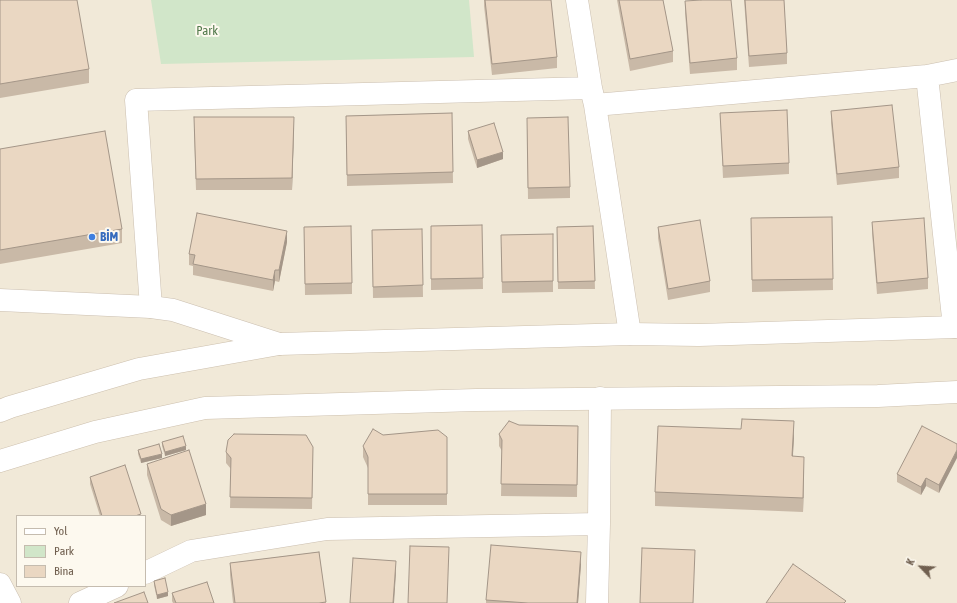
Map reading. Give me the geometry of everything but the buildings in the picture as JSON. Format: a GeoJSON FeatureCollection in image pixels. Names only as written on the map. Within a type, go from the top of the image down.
{"type":"FeatureCollection","features":[{"type":"Feature","properties":{"kind":"street"},"geometry":{"type":"LineString","coordinates":[[578,0],[630,334]]}},
{"type":"Feature","properties":{"kind":"street"},"geometry":{"type":"LineString","coordinates":[[151,307],[136,100],[593,96],[927,76],[957,70]]}},
{"type":"Feature","properties":{"kind":"street"},"geometry":{"type":"LineString","coordinates":[[0,411],[139,369],[279,344],[630,334],[699,336],[956,327],[927,76]]}},
{"type":"Feature","properties":{"kind":"street"},"geometry":{"type":"LineString","coordinates":[[0,300],[151,307],[173,310],[279,344]]}},
{"type":"Feature","properties":{"kind":"street"},"geometry":{"type":"LineString","coordinates":[[0,461],[95,432],[204,408],[476,400],[878,396],[957,392]]}},
{"type":"Feature","properties":{"kind":"street"},"geometry":{"type":"LineString","coordinates":[[597,603],[600,398]]}},
{"type":"Feature","properties":{"kind":"street"},"geometry":{"type":"LineString","coordinates":[[146,573],[191,551],[327,529],[599,524]]}},
{"type":"Feature","properties":{"kind":"street"},"geometry":{"type":"LineString","coordinates":[[0,584],[10,603]]}},
{"type":"Feature","properties":{"kind":"street"},"geometry":{"type":"LineString","coordinates":[[80,603],[115,587]]}},
{"type":"Feature","properties":{"kind":"shaded area"},"geometry":{"type":"Polygon","coordinates":[[[0,0],[957,0],[957,603],[0,603],[0,0]]]}},
{"type":"Feature","properties":{"kind":"green space","name":"Park"},"geometry":{"type":"Polygon","coordinates":[[[151,0],[469,0],[474,57],[161,64],[151,0]]]}},
{"type":"Feature","properties":{"kind":"place","name":"BİM"},"geometry":{"type":"Point","coordinates":[92,237]}}]}
